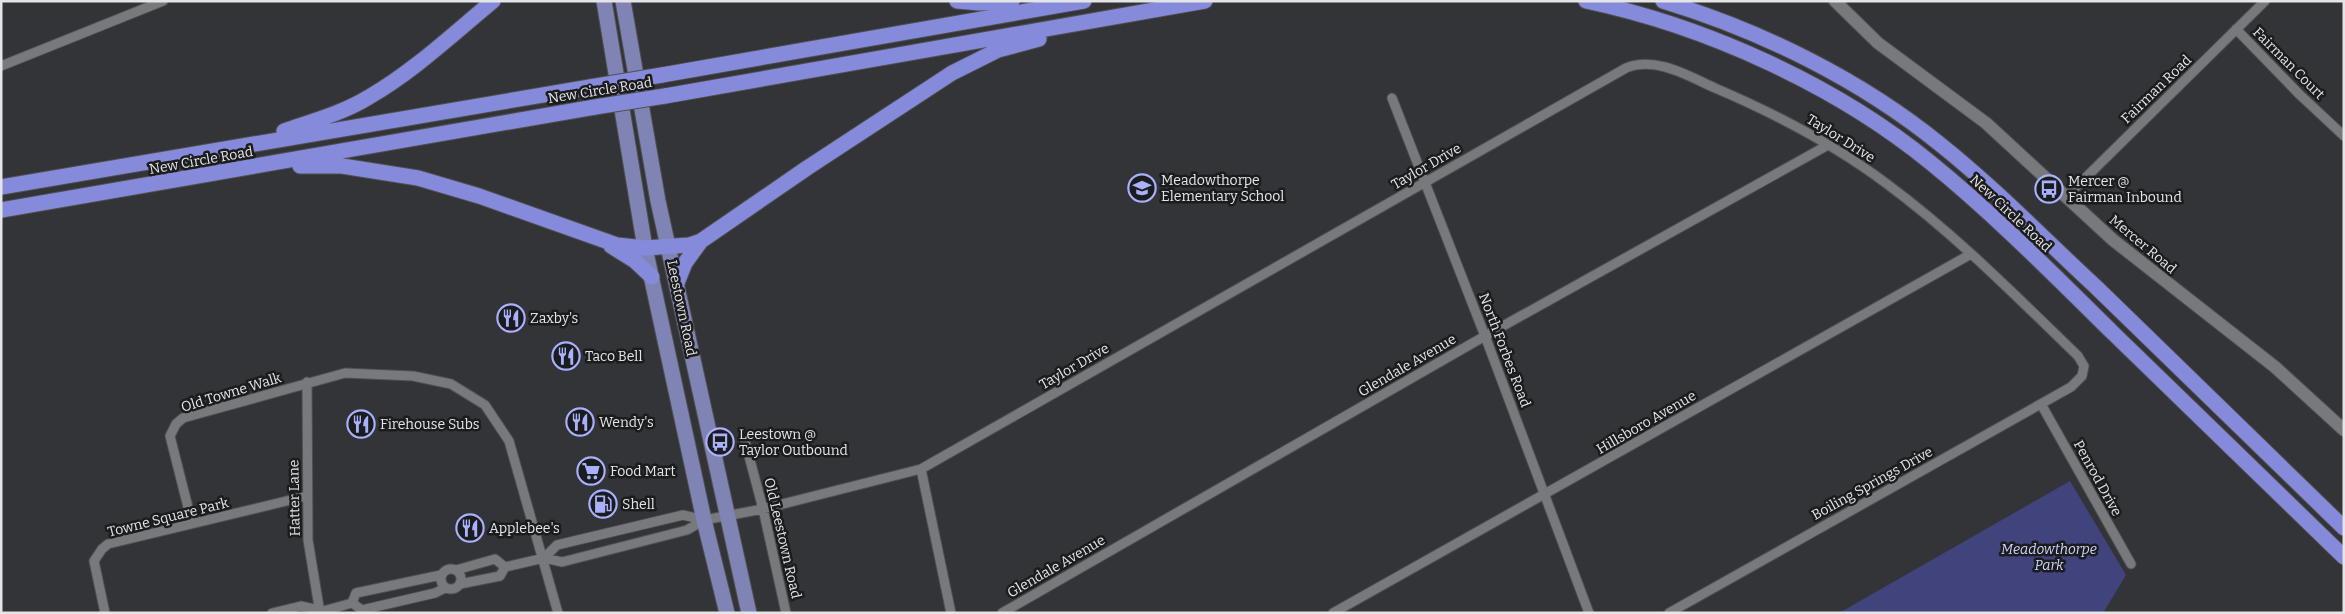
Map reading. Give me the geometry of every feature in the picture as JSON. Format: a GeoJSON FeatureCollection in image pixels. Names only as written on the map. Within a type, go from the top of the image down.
{"type":"FeatureCollection","features":[{"type":"Feature","properties":{"kind":"highway"},"geometry":{"type":"LineString","coordinates":[[243,145],[327,116],[368,98],[411,68],[493,1]]}},
{"type":"Feature","properties":{"kind":"highway"},"geometry":{"type":"LineString","coordinates":[[956,1],[980,3],[1012,1]]}},
{"type":"Feature","properties":{"kind":"highway","name":"New Circle Road"},"geometry":{"type":"LineString","coordinates":[[1,187],[662,75],[1084,1]]}},
{"type":"Feature","properties":{"kind":"highway","name":"New Circle Road"},"geometry":{"type":"LineString","coordinates":[[1,210],[1205,1]]}},
{"type":"Feature","properties":{"kind":"highway","name":"New Circle Road"},"geometry":{"type":"LineString","coordinates":[[1586,1],[1690,30],[1770,64],[1815,86],[1903,142],[1930,162],[2010,231],[2342,556]]}},
{"type":"Feature","properties":{"kind":"highway","name":"New Circle Road"},"geometry":{"type":"LineString","coordinates":[[1663,1],[1746,30],[1794,53],[1852,84],[1893,110],[1940,144],[1977,175],[2113,304],[2344,528]]}},
{"type":"Feature","properties":{"kind":"highway"},"geometry":{"type":"LineString","coordinates":[[276,163],[301,166],[342,166],[418,178],[479,196],[601,241],[617,245],[645,248],[689,245],[701,241],[952,72],[998,50],[1133,14]]}},
{"type":"Feature","properties":{"kind":"highway"},"geometry":{"type":"LineString","coordinates":[[601,241],[635,261],[652,277]]}},
{"type":"Feature","properties":{"kind":"highway"},"geometry":{"type":"LineString","coordinates":[[677,283],[685,263],[701,241]]}},
{"type":"Feature","properties":{"kind":"main road","name":"Leestown Road"},"geometry":{"type":"LineString","coordinates":[[604,1],[645,248],[704,520],[727,613]]}},
{"type":"Feature","properties":{"kind":"main road","name":"Leestown Road"},"geometry":{"type":"LineString","coordinates":[[624,1],[658,201],[726,516],[749,613]]}},
{"type":"Feature","properties":{"kind":"street"},"geometry":{"type":"LineString","coordinates":[[1,66],[163,1]]}},
{"type":"Feature","properties":{"kind":"street","name":"Mercer Road"},"geometry":{"type":"LineString","coordinates":[[1835,1],[1878,43],[1986,123],[2139,262],[2275,367],[2344,430]]}},
{"type":"Feature","properties":{"kind":"street","name":"Fairman Road"},"geometry":{"type":"LineString","coordinates":[[2067,196],[2265,1]]}},
{"type":"Feature","properties":{"kind":"street","name":"Fairman Court"},"geometry":{"type":"LineString","coordinates":[[2236,29],[2299,94],[2344,136]]}},
{"type":"Feature","properties":{"kind":"street","name":"Taylor Drive"},"geometry":{"type":"LineString","coordinates":[[704,520],[763,509],[921,469],[1626,68],[1642,64],[1662,66],[1758,106],[1828,145],[1886,183],[1971,254],[2078,356],[2084,366],[2083,373]]}},
{"type":"Feature","properties":{"kind":"street","name":"North Forbes Road"},"geometry":{"type":"LineString","coordinates":[[1392,98],[1590,613]]}},
{"type":"Feature","properties":{"kind":"street","name":"Glendale Avenue"},"geometry":{"type":"LineString","coordinates":[[1002,613],[1485,336],[1828,145]]}},
{"type":"Feature","properties":{"kind":"street","name":"Hillsboro Avenue"},"geometry":{"type":"LineString","coordinates":[[1333,613],[1971,254]]}},
{"type":"Feature","properties":{"kind":"street","name":"Old Towne Walk"},"geometry":{"type":"LineString","coordinates":[[192,523],[170,436],[176,424],[183,418],[271,395],[307,382],[346,372],[413,376],[451,384],[485,405],[509,441],[544,558],[558,613]]}},
{"type":"Feature","properties":{"kind":"street","name":"Boiling Springs Drive"},"geometry":{"type":"LineString","coordinates":[[1669,613],[2072,387],[2083,373]]}},
{"type":"Feature","properties":{"kind":"street","name":"Hatter Lane"},"geometry":{"type":"LineString","coordinates":[[307,382],[308,540],[318,612]]}},
{"type":"Feature","properties":{"kind":"street","name":"Penrod Drive"},"geometry":{"type":"LineString","coordinates":[[2041,404],[2131,564]]}},
{"type":"Feature","properties":{"kind":"street","name":"Old Leestown Road"},"geometry":{"type":"LineString","coordinates":[[745,441],[763,509],[786,613]]}},
{"type":"Feature","properties":{"kind":"street"},"geometry":{"type":"LineString","coordinates":[[921,469],[952,613]]}},
{"type":"Feature","properties":{"kind":"street","name":"Towne Square Park"},"geometry":{"type":"LineString","coordinates":[[105,613],[94,561],[108,544],[307,496]]}},
{"type":"Feature","properties":{"kind":"street"},"geometry":{"type":"LineString","coordinates":[[544,558],[557,544],[683,514],[704,520]]}},
{"type":"Feature","properties":{"kind":"street"},"geometry":{"type":"LineString","coordinates":[[272,613],[301,606],[318,612],[352,603],[362,610],[445,588],[455,589],[460,584],[500,576],[505,567],[544,558],[562,562],[687,530],[704,520]]}},
{"type":"Feature","properties":{"kind":"street"},"geometry":{"type":"LineString","coordinates":[[352,603],[356,593],[441,575],[446,570],[456,570],[495,560],[505,567]]}},
{"type":"Feature","properties":{"kind":"street"},"geometry":{"type":"LineString","coordinates":[[456,570],[461,574],[460,584]]}},
{"type":"Feature","properties":{"kind":"street"},"geometry":{"type":"LineString","coordinates":[[441,575],[441,582],[445,588]]}},
{"type":"Feature","properties":{"kind":"green space","name":"Meadowthorpe Park"},"geometry":{"type":"Polygon","coordinates":[[[2070,481],[2126,575],[2103,613],[1839,613],[2070,481]]]}},
{"type":"Feature","properties":{"kind":"place","name":"Meadowthorpe Elementary School"},"geometry":{"type":"Point","coordinates":[1142,188]}},
{"type":"Feature","properties":{"kind":"place","name":"Mercer @ Fairman Inbound"},"geometry":{"type":"Point","coordinates":[2049,189]}},
{"type":"Feature","properties":{"kind":"place","name":"Zaxby's"},"geometry":{"type":"Point","coordinates":[511,318]}},
{"type":"Feature","properties":{"kind":"place","name":"Taco Bell"},"geometry":{"type":"Point","coordinates":[566,356]}},
{"type":"Feature","properties":{"kind":"place","name":"Wendy's"},"geometry":{"type":"Point","coordinates":[580,422]}},
{"type":"Feature","properties":{"kind":"place","name":"Firehouse Subs"},"geometry":{"type":"Point","coordinates":[361,424]}},
{"type":"Feature","properties":{"kind":"place","name":"Leestown @ Taylor Outbound"},"geometry":{"type":"Point","coordinates":[720,442]}},
{"type":"Feature","properties":{"kind":"place","name":"Food Mart"},"geometry":{"type":"Point","coordinates":[591,471]}},
{"type":"Feature","properties":{"kind":"place","name":"Shell"},"geometry":{"type":"Point","coordinates":[603,504]}},
{"type":"Feature","properties":{"kind":"place","name":"Applebee's"},"geometry":{"type":"Point","coordinates":[470,528]}}]}
